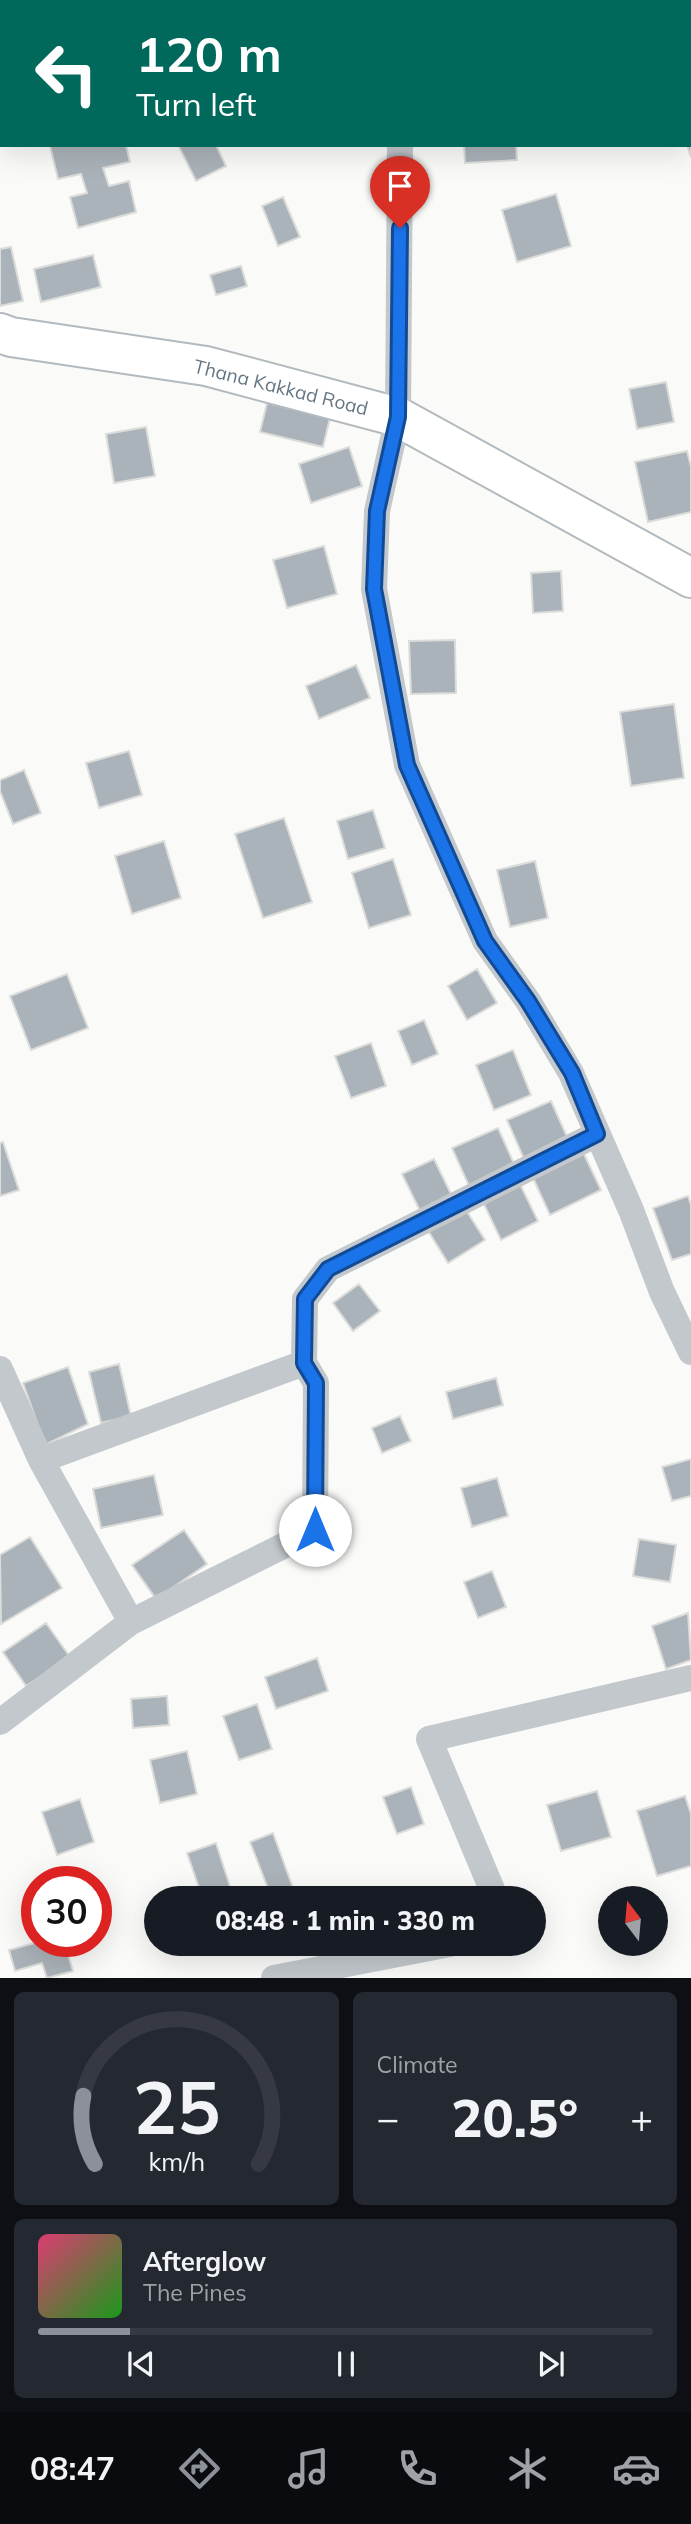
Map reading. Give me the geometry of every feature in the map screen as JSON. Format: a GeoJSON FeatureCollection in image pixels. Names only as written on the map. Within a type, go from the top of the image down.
{"type":"FeatureCollection","features":[{"type":"Feature","properties":{"kind":"main road","name":"Thana Kakkad Road"},"geometry":{"type":"LineString","coordinates":[[0,333],[10,337],[205,366],[398,417],[691,578]]}},
{"type":"Feature","properties":{"kind":"street"},"geometry":{"type":"LineString","coordinates":[[400,147],[398,417],[377,511],[374,589],[407,765],[485,941],[528,1001],[572,1073],[662,1292],[691,1352]]}},
{"type":"Feature","properties":{"kind":"street"},"geometry":{"type":"LineString","coordinates":[[0,1722],[131,1622],[315,1530],[316,1383],[304,1363],[305,1299],[328,1269],[597,1134]]}},
{"type":"Feature","properties":{"kind":"street"},"geometry":{"type":"LineString","coordinates":[[41,1460],[304,1363]]}},
{"type":"Feature","properties":{"kind":"street"},"geometry":{"type":"LineString","coordinates":[[0,1369],[41,1460],[131,1622]]}},
{"type":"Feature","properties":{"kind":"street"},"geometry":{"type":"LineString","coordinates":[[491,1886],[429,1739],[691,1678]]}},
{"type":"Feature","properties":{"kind":"street"},"geometry":{"type":"LineString","coordinates":[[274,1978],[388,1956]]}},
{"type":"Feature","properties":{"kind":"building"},"geometry":{"type":"Polygon","coordinates":[[[50,147],[126,147],[130,162],[103,168],[109,186],[129,181],[136,212],[78,228],[70,197],[87,193],[81,174],[58,179],[50,147]]]}},
{"type":"Feature","properties":{"kind":"building"},"geometry":{"type":"Polygon","coordinates":[[[179,147],[217,147],[226,166],[196,181],[179,147]]]}},
{"type":"Feature","properties":{"kind":"building"},"geometry":{"type":"Polygon","coordinates":[[[464,147],[516,147],[517,160],[465,163],[464,147]]]}},
{"type":"Feature","properties":{"kind":"building"},"geometry":{"type":"Polygon","coordinates":[[[556,194],[571,246],[517,262],[502,210],[556,194]]]}},
{"type":"Feature","properties":{"kind":"building"},"geometry":{"type":"Polygon","coordinates":[[[283,197],[300,237],[278,246],[262,206],[283,197]]]}},
{"type":"Feature","properties":{"kind":"building"},"geometry":{"type":"Polygon","coordinates":[[[11,247],[23,301],[0,306],[0,249],[11,247]]]}},
{"type":"Feature","properties":{"kind":"building"},"geometry":{"type":"Polygon","coordinates":[[[93,255],[101,287],[41,302],[34,269],[93,255]]]}},
{"type":"Feature","properties":{"kind":"building"},"geometry":{"type":"Polygon","coordinates":[[[241,266],[247,286],[216,295],[210,275],[241,266]]]}},
{"type":"Feature","properties":{"kind":"building"},"geometry":{"type":"Polygon","coordinates":[[[666,382],[674,422],[637,429],[629,389],[666,382]]]}},
{"type":"Feature","properties":{"kind":"building"},"geometry":{"type":"Polygon","coordinates":[[[267,403],[330,418],[323,447],[260,432],[267,403]]]}},
{"type":"Feature","properties":{"kind":"building"},"geometry":{"type":"Polygon","coordinates":[[[146,427],[155,476],[114,483],[106,434],[146,427]]]}},
{"type":"Feature","properties":{"kind":"building"},"geometry":{"type":"Polygon","coordinates":[[[349,447],[362,486],[311,503],[299,464],[349,447]]]}},
{"type":"Feature","properties":{"kind":"building"},"geometry":{"type":"Polygon","coordinates":[[[687,451],[691,467],[691,512],[648,522],[635,462],[687,451]]]}},
{"type":"Feature","properties":{"kind":"building"},"geometry":{"type":"Polygon","coordinates":[[[324,546],[337,594],[287,608],[273,560],[324,546]]]}},
{"type":"Feature","properties":{"kind":"building"},"geometry":{"type":"Polygon","coordinates":[[[561,571],[563,611],[533,613],[531,573],[561,571]]]}},
{"type":"Feature","properties":{"kind":"building"},"geometry":{"type":"Polygon","coordinates":[[[455,640],[456,693],[411,694],[409,641],[455,640]]]}},
{"type":"Feature","properties":{"kind":"building"},"geometry":{"type":"Polygon","coordinates":[[[356,665],[370,698],[319,719],[306,686],[356,665]]]}},
{"type":"Feature","properties":{"kind":"building"},"geometry":{"type":"Polygon","coordinates":[[[674,704],[684,778],[631,786],[620,712],[674,704]]]}},
{"type":"Feature","properties":{"kind":"building"},"geometry":{"type":"Polygon","coordinates":[[[129,751],[142,795],[99,808],[86,763],[129,751]]]}},
{"type":"Feature","properties":{"kind":"building"},"geometry":{"type":"Polygon","coordinates":[[[24,770],[41,813],[13,824],[0,791],[0,780],[24,770]]]}},
{"type":"Feature","properties":{"kind":"building"},"geometry":{"type":"Polygon","coordinates":[[[373,810],[385,848],[348,859],[337,821],[373,810]]]}},
{"type":"Feature","properties":{"kind":"building"},"geometry":{"type":"Polygon","coordinates":[[[284,818],[312,902],[263,918],[235,834],[284,818]]]}},
{"type":"Feature","properties":{"kind":"building"},"geometry":{"type":"Polygon","coordinates":[[[164,841],[181,898],[132,914],[115,856],[164,841]]]}},
{"type":"Feature","properties":{"kind":"building"},"geometry":{"type":"Polygon","coordinates":[[[393,859],[411,915],[369,928],[352,873],[393,859]]]}},
{"type":"Feature","properties":{"kind":"building"},"geometry":{"type":"Polygon","coordinates":[[[535,861],[548,918],[510,927],[497,870],[535,861]]]}},
{"type":"Feature","properties":{"kind":"building"},"geometry":{"type":"Polygon","coordinates":[[[477,969],[497,1003],[467,1020],[448,986],[477,969]]]}},
{"type":"Feature","properties":{"kind":"building"},"geometry":{"type":"Polygon","coordinates":[[[67,974],[88,1028],[31,1050],[10,996],[67,974]]]}},
{"type":"Feature","properties":{"kind":"building"},"geometry":{"type":"Polygon","coordinates":[[[424,1020],[438,1054],[412,1065],[398,1031],[424,1020]]]}},
{"type":"Feature","properties":{"kind":"building"},"geometry":{"type":"Polygon","coordinates":[[[371,1043],[386,1086],[351,1098],[335,1056],[371,1043]]]}},
{"type":"Feature","properties":{"kind":"building"},"geometry":{"type":"Polygon","coordinates":[[[513,1050],[531,1095],[494,1110],[476,1065],[513,1050]]]}},
{"type":"Feature","properties":{"kind":"building"},"geometry":{"type":"Polygon","coordinates":[[[551,1101],[568,1139],[524,1159],[507,1120],[551,1101]]]}},
{"type":"Feature","properties":{"kind":"building"},"geometry":{"type":"Polygon","coordinates":[[[498,1128],[515,1166],[469,1186],[452,1148],[498,1128]]]}},
{"type":"Feature","properties":{"kind":"building"},"geometry":{"type":"Polygon","coordinates":[[[3,1142],[19,1190],[0,1196],[0,1143],[3,1142]]]}},
{"type":"Feature","properties":{"kind":"building"},"geometry":{"type":"Polygon","coordinates":[[[584,1154],[601,1190],[550,1215],[533,1178],[584,1154]]]}},
{"type":"Feature","properties":{"kind":"building"},"geometry":{"type":"Polygon","coordinates":[[[434,1159],[452,1196],[420,1211],[402,1174],[434,1159]]]}},
{"type":"Feature","properties":{"kind":"building"},"geometry":{"type":"Polygon","coordinates":[[[518,1180],[538,1221],[501,1240],[481,1198],[518,1180]]]}},
{"type":"Feature","properties":{"kind":"building"},"geometry":{"type":"Polygon","coordinates":[[[688,1196],[691,1205],[691,1254],[672,1260],[653,1208],[688,1196]]]}},
{"type":"Feature","properties":{"kind":"building"},"geometry":{"type":"Polygon","coordinates":[[[464,1207],[485,1240],[448,1263],[427,1229],[464,1207]]]}},
{"type":"Feature","properties":{"kind":"building"},"geometry":{"type":"Polygon","coordinates":[[[359,1284],[380,1311],[353,1331],[333,1303],[359,1284]]]}},
{"type":"Feature","properties":{"kind":"building"},"geometry":{"type":"Polygon","coordinates":[[[119,1364],[131,1416],[101,1423],[89,1372],[119,1364]]]}},
{"type":"Feature","properties":{"kind":"building"},"geometry":{"type":"Polygon","coordinates":[[[68,1367],[88,1424],[45,1445],[23,1383],[68,1367]]]}},
{"type":"Feature","properties":{"kind":"building"},"geometry":{"type":"Polygon","coordinates":[[[496,1378],[503,1405],[453,1419],[446,1392],[496,1378]]]}},
{"type":"Feature","properties":{"kind":"building"},"geometry":{"type":"Polygon","coordinates":[[[400,1416],[411,1441],[382,1453],[372,1428],[400,1416]]]}},
{"type":"Feature","properties":{"kind":"building"},"geometry":{"type":"Polygon","coordinates":[[[691,1459],[691,1496],[672,1501],[662,1467],[691,1459]]]}},
{"type":"Feature","properties":{"kind":"building"},"geometry":{"type":"Polygon","coordinates":[[[154,1475],[163,1515],[101,1528],[93,1489],[154,1475]]]}},
{"type":"Feature","properties":{"kind":"building"},"geometry":{"type":"Polygon","coordinates":[[[497,1478],[508,1516],[472,1527],[461,1488],[497,1478]]]}},
{"type":"Feature","properties":{"kind":"building"},"geometry":{"type":"Polygon","coordinates":[[[184,1530],[207,1564],[156,1599],[132,1565],[184,1530]]]}},
{"type":"Feature","properties":{"kind":"building"},"geometry":{"type":"Polygon","coordinates":[[[30,1537],[62,1588],[1,1624],[0,1555],[30,1537]]]}},
{"type":"Feature","properties":{"kind":"building"},"geometry":{"type":"Polygon","coordinates":[[[639,1539],[676,1545],[670,1582],[633,1576],[639,1539]]]}},
{"type":"Feature","properties":{"kind":"building"},"geometry":{"type":"Polygon","coordinates":[[[492,1571],[506,1607],[478,1618],[464,1582],[492,1571]]]}},
{"type":"Feature","properties":{"kind":"building"},"geometry":{"type":"Polygon","coordinates":[[[688,1613],[691,1660],[666,1669],[652,1626],[688,1613]]]}},
{"type":"Feature","properties":{"kind":"building"},"geometry":{"type":"Polygon","coordinates":[[[46,1623],[70,1657],[26,1686],[3,1652],[46,1623]]]}},
{"type":"Feature","properties":{"kind":"building"},"geometry":{"type":"Polygon","coordinates":[[[317,1658],[328,1691],[276,1709],[265,1677],[317,1658]]]}},
{"type":"Feature","properties":{"kind":"building"},"geometry":{"type":"Polygon","coordinates":[[[167,1696],[169,1725],[133,1728],[131,1699],[167,1696]]]}},
{"type":"Feature","properties":{"kind":"building"},"geometry":{"type":"Polygon","coordinates":[[[257,1704],[272,1749],[239,1760],[223,1716],[257,1704]]]}},
{"type":"Feature","properties":{"kind":"building"},"geometry":{"type":"Polygon","coordinates":[[[187,1751],[197,1794],[160,1803],[150,1760],[187,1751]]]}},
{"type":"Feature","properties":{"kind":"building"},"geometry":{"type":"Polygon","coordinates":[[[411,1787],[424,1824],[397,1834],[383,1797],[411,1787]]]}},
{"type":"Feature","properties":{"kind":"building"},"geometry":{"type":"Polygon","coordinates":[[[597,1791],[611,1837],[561,1851],[547,1805],[597,1791]]]}},
{"type":"Feature","properties":{"kind":"building"},"geometry":{"type":"Polygon","coordinates":[[[685,1796],[691,1814],[691,1866],[657,1876],[637,1811],[685,1796]]]}},
{"type":"Feature","properties":{"kind":"building"},"geometry":{"type":"Polygon","coordinates":[[[80,1799],[94,1842],[57,1855],[42,1812],[80,1799]]]}},
{"type":"Feature","properties":{"kind":"building"},"geometry":{"type":"Polygon","coordinates":[[[273,1833],[292,1886],[267,1886],[250,1842],[273,1833]]]}},
{"type":"Feature","properties":{"kind":"building"},"geometry":{"type":"Polygon","coordinates":[[[216,1843],[230,1886],[198,1886],[187,1853],[216,1843]]]}},
{"type":"Feature","properties":{"kind":"building"},"geometry":{"type":"Polygon","coordinates":[[[21,1947],[21,1957],[69,1957],[73,1971],[47,1978],[42,1963],[15,1971],[9,1950],[21,1947]]]}},
{"type":"Feature","properties":{"kind":"route"},"geometry":{"type":"LineString","coordinates":[[315,1530],[316,1383],[304,1363],[307,1334],[305,1299],[328,1269],[597,1134],[572,1073],[528,1001],[485,941],[407,765],[374,589],[377,511],[398,417],[400,228]]}}]}
